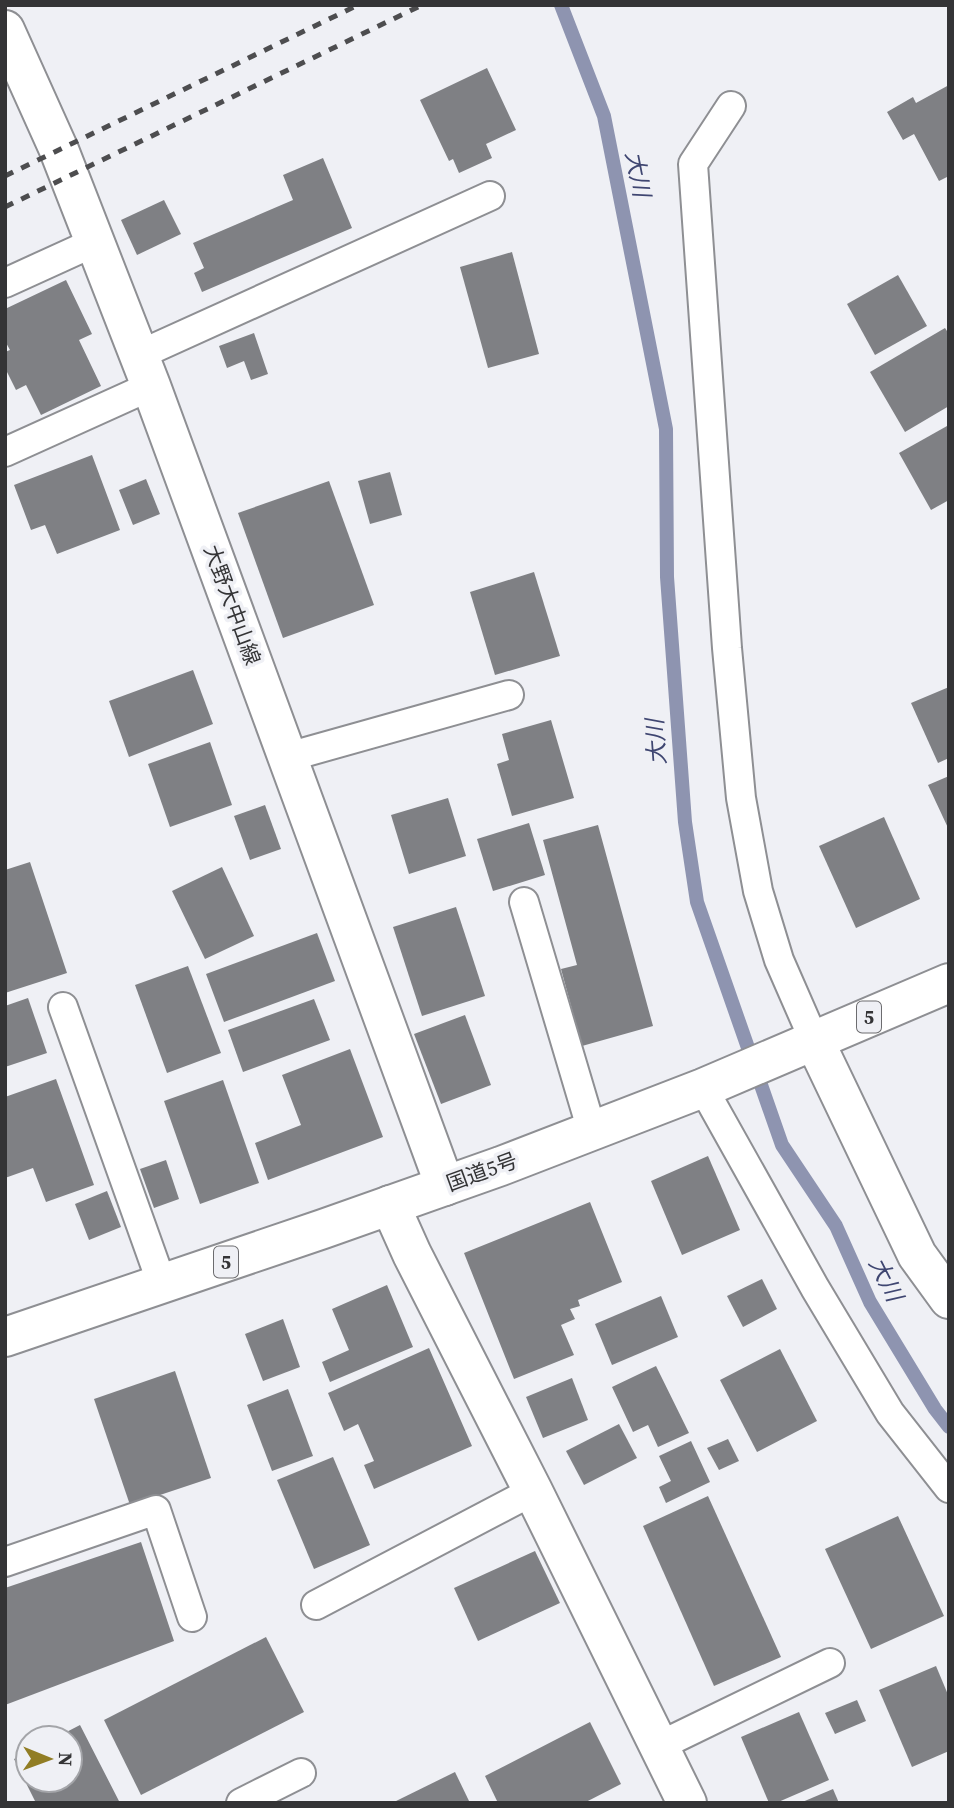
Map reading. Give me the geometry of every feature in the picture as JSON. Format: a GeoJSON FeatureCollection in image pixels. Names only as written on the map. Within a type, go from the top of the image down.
{"type":"FeatureCollection","features":[{"type":"Feature","properties":{"kind":"main road","name":"大野大中山線"},"geometry":{"type":"LineString","coordinates":[[5,30],[59,150],[145,371],[445,1186]]}},
{"type":"Feature","properties":{"kind":"main road","name":"国道5号"},"geometry":{"type":"LineString","coordinates":[[5,1336],[445,1186],[593,1131],[714,1083],[949,983]]}},
{"type":"Feature","properties":{"kind":"main road"},"geometry":{"type":"LineString","coordinates":[[802,1045],[917,1255],[949,1299]]}},
{"type":"Feature","properties":{"kind":"main road"},"geometry":{"type":"LineString","coordinates":[[390,1205],[687,1803]]}},
{"type":"Feature","properties":{"kind":"lane"},"geometry":{"type":"LineString","coordinates":[[731,106],[692,164],[727,648],[741,798],[758,891],[802,1045]]}},
{"type":"Feature","properties":{"kind":"lane"},"geometry":{"type":"LineString","coordinates":[[5,452],[145,371],[490,196]]}},
{"type":"Feature","properties":{"kind":"lane"},"geometry":{"type":"LineString","coordinates":[[5,284],[95,242]]}},
{"type":"Feature","properties":{"kind":"lane"},"geometry":{"type":"LineString","coordinates":[[288,757],[509,695]]}},
{"type":"Feature","properties":{"kind":"lane"},"geometry":{"type":"LineString","coordinates":[[524,902],[593,1131]]}},
{"type":"Feature","properties":{"kind":"lane"},"geometry":{"type":"LineString","coordinates":[[63,1007],[162,1284]]}},
{"type":"Feature","properties":{"kind":"lane"},"geometry":{"type":"LineString","coordinates":[[714,1083],[816,1288],[890,1413],[949,1488]]}},
{"type":"Feature","properties":{"kind":"lane"},"geometry":{"type":"LineString","coordinates":[[316,1605],[533,1491]]}},
{"type":"Feature","properties":{"kind":"lane"},"geometry":{"type":"LineString","coordinates":[[5,1562],[156,1510],[192,1617]]}},
{"type":"Feature","properties":{"kind":"lane"},"geometry":{"type":"LineString","coordinates":[[659,1746],[830,1663]]}},
{"type":"Feature","properties":{"kind":"lane"},"geometry":{"type":"LineString","coordinates":[[241,1803],[301,1773]]}},
{"type":"Feature","properties":{"kind":"building"},"geometry":{"type":"Polygon","coordinates":[[[487,68],[516,130],[486,144],[492,158],[459,173],[453,159],[449,161],[420,100],[487,68]]]}},
{"type":"Feature","properties":{"kind":"building"},"geometry":{"type":"Polygon","coordinates":[[[949,85],[949,176],[939,181],[914,134],[903,140],[887,112],[913,97],[916,103],[949,85]]]}},
{"type":"Feature","properties":{"kind":"building"},"geometry":{"type":"Polygon","coordinates":[[[323,158],[352,228],[202,292],[194,273],[204,268],[193,243],[293,200],[283,175],[323,158]]]}},
{"type":"Feature","properties":{"kind":"building"},"geometry":{"type":"Polygon","coordinates":[[[164,200],[181,234],[137,255],[121,220],[164,200]]]}},
{"type":"Feature","properties":{"kind":"building"},"geometry":{"type":"Polygon","coordinates":[[[512,252],[539,354],[488,368],[460,267],[512,252]]]}},
{"type":"Feature","properties":{"kind":"building"},"geometry":{"type":"Polygon","coordinates":[[[898,275],[927,326],[875,355],[847,304],[898,275]]]}},
{"type":"Feature","properties":{"kind":"building"},"geometry":{"type":"Polygon","coordinates":[[[66,280],[92,334],[79,340],[101,386],[41,415],[26,385],[16,390],[5,368],[5,352],[10,350],[5,341],[5,309],[66,280]]]}},
{"type":"Feature","properties":{"kind":"building"},"geometry":{"type":"Polygon","coordinates":[[[945,328],[949,334],[949,406],[905,432],[870,372],[945,328]]]}},
{"type":"Feature","properties":{"kind":"building"},"geometry":{"type":"Polygon","coordinates":[[[254,333],[268,374],[251,380],[244,361],[227,368],[219,346],[254,333]]]}},
{"type":"Feature","properties":{"kind":"building"},"geometry":{"type":"Polygon","coordinates":[[[947,426],[949,500],[931,510],[899,453],[947,426]]]}},
{"type":"Feature","properties":{"kind":"building"},"geometry":{"type":"Polygon","coordinates":[[[92,455],[120,530],[57,554],[45,525],[31,530],[14,485],[92,455]]]}},
{"type":"Feature","properties":{"kind":"building"},"geometry":{"type":"Polygon","coordinates":[[[390,472],[402,515],[370,524],[358,481],[390,472]]]}},
{"type":"Feature","properties":{"kind":"building"},"geometry":{"type":"Polygon","coordinates":[[[146,479],[160,514],[133,525],[119,490],[146,479]]]}},
{"type":"Feature","properties":{"kind":"building"},"geometry":{"type":"Polygon","coordinates":[[[329,481],[374,605],[283,638],[238,513],[329,481]]]}},
{"type":"Feature","properties":{"kind":"building"},"geometry":{"type":"Polygon","coordinates":[[[534,572],[560,656],[495,675],[470,592],[534,572]]]}},
{"type":"Feature","properties":{"kind":"building"},"geometry":{"type":"Polygon","coordinates":[[[193,670],[213,724],[129,757],[109,701],[193,670]]]}},
{"type":"Feature","properties":{"kind":"building"},"geometry":{"type":"Polygon","coordinates":[[[949,687],[949,758],[938,763],[911,703],[949,687]]]}},
{"type":"Feature","properties":{"kind":"building"},"geometry":{"type":"Polygon","coordinates":[[[551,720],[574,798],[512,816],[497,764],[509,760],[502,734],[551,720]]]}},
{"type":"Feature","properties":{"kind":"building"},"geometry":{"type":"Polygon","coordinates":[[[210,742],[232,805],[170,827],[148,764],[210,742]]]}},
{"type":"Feature","properties":{"kind":"building"},"geometry":{"type":"Polygon","coordinates":[[[949,776],[949,830],[928,785],[949,776]]]}},
{"type":"Feature","properties":{"kind":"building"},"geometry":{"type":"Polygon","coordinates":[[[448,798],[466,856],[409,874],[391,815],[448,798]]]}},
{"type":"Feature","properties":{"kind":"building"},"geometry":{"type":"Polygon","coordinates":[[[265,805],[281,849],[250,860],[234,816],[265,805]]]}},
{"type":"Feature","properties":{"kind":"building"},"geometry":{"type":"Polygon","coordinates":[[[884,817],[920,899],[856,928],[819,846],[884,817]]]}},
{"type":"Feature","properties":{"kind":"building"},"geometry":{"type":"Polygon","coordinates":[[[529,823],[545,875],[493,891],[477,839],[529,823]]]}},
{"type":"Feature","properties":{"kind":"building"},"geometry":{"type":"Polygon","coordinates":[[[598,825],[653,1026],[582,1046],[561,969],[577,965],[543,840],[598,825]]]}},
{"type":"Feature","properties":{"kind":"building"},"geometry":{"type":"Polygon","coordinates":[[[30,862],[67,973],[5,993],[5,870],[30,862]]]}},
{"type":"Feature","properties":{"kind":"building"},"geometry":{"type":"Polygon","coordinates":[[[222,867],[254,936],[205,959],[172,891],[222,867]]]}},
{"type":"Feature","properties":{"kind":"building"},"geometry":{"type":"Polygon","coordinates":[[[456,907],[485,996],[422,1016],[393,927],[456,907]]]}},
{"type":"Feature","properties":{"kind":"building"},"geometry":{"type":"Polygon","coordinates":[[[317,933],[335,981],[224,1022],[206,974],[317,933]]]}},
{"type":"Feature","properties":{"kind":"building"},"geometry":{"type":"Polygon","coordinates":[[[188,966],[221,1053],[167,1073],[135,985],[188,966]]]}},
{"type":"Feature","properties":{"kind":"building"},"geometry":{"type":"Polygon","coordinates":[[[28,998],[47,1053],[5,1067],[5,1006],[28,998]]]}},
{"type":"Feature","properties":{"kind":"building"},"geometry":{"type":"Polygon","coordinates":[[[314,999],[330,1040],[243,1072],[228,1030],[314,999]]]}},
{"type":"Feature","properties":{"kind":"building"},"geometry":{"type":"Polygon","coordinates":[[[465,1015],[491,1085],[441,1104],[414,1034],[465,1015]]]}},
{"type":"Feature","properties":{"kind":"building"},"geometry":{"type":"Polygon","coordinates":[[[350,1049],[383,1137],[268,1180],[255,1143],[301,1125],[282,1075],[350,1049]]]}},
{"type":"Feature","properties":{"kind":"building"},"geometry":{"type":"Polygon","coordinates":[[[56,1079],[94,1185],[46,1202],[33,1168],[5,1178],[5,1097],[56,1079]]]}},
{"type":"Feature","properties":{"kind":"building"},"geometry":{"type":"Polygon","coordinates":[[[223,1080],[259,1183],[200,1204],[164,1101],[223,1080]]]}},
{"type":"Feature","properties":{"kind":"building"},"geometry":{"type":"Polygon","coordinates":[[[708,1156],[740,1230],[682,1255],[651,1181],[708,1156]]]}},
{"type":"Feature","properties":{"kind":"building"},"geometry":{"type":"Polygon","coordinates":[[[166,1160],[179,1199],[154,1208],[140,1169],[166,1160]]]}},
{"type":"Feature","properties":{"kind":"building"},"geometry":{"type":"Polygon","coordinates":[[[107,1191],[121,1227],[89,1240],[75,1204],[107,1191]]]}},
{"type":"Feature","properties":{"kind":"building"},"geometry":{"type":"Polygon","coordinates":[[[590,1202],[622,1282],[578,1300],[580,1306],[570,1309],[575,1319],[561,1325],[574,1355],[514,1379],[464,1253],[590,1202]]]}},
{"type":"Feature","properties":{"kind":"building"},"geometry":{"type":"Polygon","coordinates":[[[762,1279],[777,1309],[743,1327],[727,1296],[762,1279]]]}},
{"type":"Feature","properties":{"kind":"building"},"geometry":{"type":"Polygon","coordinates":[[[387,1285],[413,1347],[330,1382],[322,1362],[349,1350],[332,1309],[387,1285]]]}},
{"type":"Feature","properties":{"kind":"building"},"geometry":{"type":"Polygon","coordinates":[[[661,1296],[678,1337],[612,1365],[595,1324],[661,1296]]]}},
{"type":"Feature","properties":{"kind":"building"},"geometry":{"type":"Polygon","coordinates":[[[283,1319],[300,1367],[263,1381],[245,1334],[283,1319]]]}},
{"type":"Feature","properties":{"kind":"building"},"geometry":{"type":"Polygon","coordinates":[[[429,1348],[472,1446],[374,1489],[364,1465],[374,1461],[358,1424],[344,1431],[328,1393],[429,1348]]]}},
{"type":"Feature","properties":{"kind":"building"},"geometry":{"type":"Polygon","coordinates":[[[780,1349],[817,1421],[757,1452],[720,1380],[780,1349]]]}},
{"type":"Feature","properties":{"kind":"building"},"geometry":{"type":"Polygon","coordinates":[[[656,1366],[689,1433],[658,1447],[648,1425],[633,1432],[612,1387],[656,1366]]]}},
{"type":"Feature","properties":{"kind":"building"},"geometry":{"type":"Polygon","coordinates":[[[175,1371],[211,1478],[130,1505],[94,1399],[175,1371]]]}},
{"type":"Feature","properties":{"kind":"building"},"geometry":{"type":"Polygon","coordinates":[[[572,1378],[588,1420],[543,1438],[526,1397],[572,1378]]]}},
{"type":"Feature","properties":{"kind":"building"},"geometry":{"type":"Polygon","coordinates":[[[288,1389],[313,1456],[272,1471],[247,1405],[288,1389]]]}},
{"type":"Feature","properties":{"kind":"building"},"geometry":{"type":"Polygon","coordinates":[[[619,1424],[637,1458],[584,1485],[566,1451],[619,1424]]]}},
{"type":"Feature","properties":{"kind":"building"},"geometry":{"type":"Polygon","coordinates":[[[728,1439],[739,1461],[719,1470],[707,1448],[728,1439]]]}},
{"type":"Feature","properties":{"kind":"building"},"geometry":{"type":"Polygon","coordinates":[[[691,1441],[710,1482],[666,1503],[659,1487],[671,1481],[659,1456],[691,1441]]]}},
{"type":"Feature","properties":{"kind":"building"},"geometry":{"type":"Polygon","coordinates":[[[333,1457],[370,1545],[314,1569],[277,1480],[333,1457]]]}},
{"type":"Feature","properties":{"kind":"building"},"geometry":{"type":"Polygon","coordinates":[[[708,1496],[781,1657],[714,1686],[643,1526],[708,1496]]]}},
{"type":"Feature","properties":{"kind":"building"},"geometry":{"type":"Polygon","coordinates":[[[898,1516],[944,1616],[871,1649],[825,1549],[898,1516]]]}},
{"type":"Feature","properties":{"kind":"building"},"geometry":{"type":"Polygon","coordinates":[[[141,1542],[174,1641],[5,1705],[5,1588],[141,1542]]]}},
{"type":"Feature","properties":{"kind":"building"},"geometry":{"type":"Polygon","coordinates":[[[535,1551],[560,1603],[478,1641],[454,1588],[535,1551]]]}},
{"type":"Feature","properties":{"kind":"building"},"geometry":{"type":"Polygon","coordinates":[[[266,1637],[304,1712],[141,1795],[104,1720],[266,1637]]]}},
{"type":"Feature","properties":{"kind":"building"},"geometry":{"type":"Polygon","coordinates":[[[936,1666],[949,1697],[949,1751],[912,1767],[879,1690],[936,1666]]]}},
{"type":"Feature","properties":{"kind":"building"},"geometry":{"type":"Polygon","coordinates":[[[857,1700],[866,1721],[835,1734],[825,1713],[857,1700]]]}},
{"type":"Feature","properties":{"kind":"building"},"geometry":{"type":"Polygon","coordinates":[[[799,1712],[829,1780],[776,1803],[769,1803],[741,1737],[799,1712]]]}},
{"type":"Feature","properties":{"kind":"building"},"geometry":{"type":"Polygon","coordinates":[[[590,1722],[621,1784],[584,1803],[498,1803],[485,1776],[590,1722]]]}},
{"type":"Feature","properties":{"kind":"building"},"geometry":{"type":"Polygon","coordinates":[[[84,1733],[120,1803],[36,1803],[32,1794],[84,1794],[84,1733]]]}},
{"type":"Feature","properties":{"kind":"building"},"geometry":{"type":"Polygon","coordinates":[[[455,1772],[470,1803],[392,1803],[455,1772]]]}},
{"type":"Feature","properties":{"kind":"building"},"geometry":{"type":"Polygon","coordinates":[[[833,1789],[839,1803],[800,1803],[833,1789]]]}},
{"type":"Feature","properties":{"kind":"waterway","name":"大川"},"geometry":{"type":"LineString","coordinates":[[561,5],[604,116],[666,429],[667,577],[685,822],[697,902],[782,1145],[836,1226],[870,1302],[935,1409],[949,1427]]}},
{"type":"Feature","properties":{"kind":"railway"},"geometry":{"type":"LineString","coordinates":[[5,176],[358,5]]}},
{"type":"Feature","properties":{"kind":"railway"},"geometry":{"type":"LineString","coordinates":[[5,207],[422,5]]}}]}
